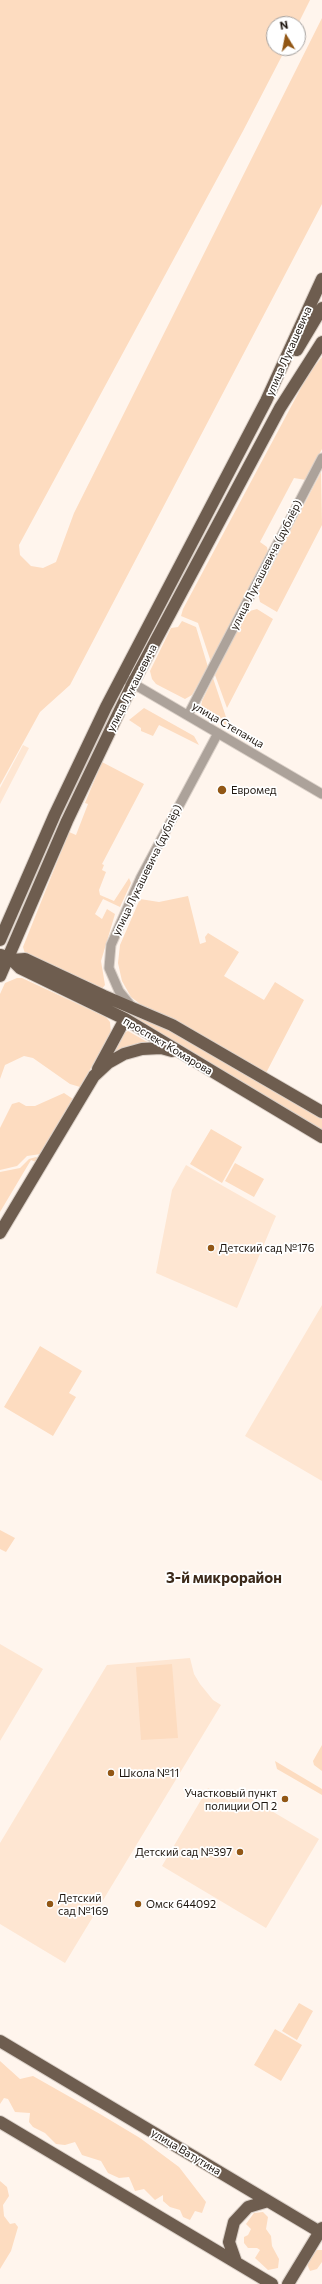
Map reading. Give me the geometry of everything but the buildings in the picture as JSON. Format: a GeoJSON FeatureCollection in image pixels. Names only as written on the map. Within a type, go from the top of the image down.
{"type":"FeatureCollection","features":[{"type":"Feature","properties":{"kind":"main road","name":"улица Лукашевича"},"geometry":{"type":"LineString","coordinates":[[0,940],[55,814],[121,676],[266,401],[322,279]]}},
{"type":"Feature","properties":{"kind":"main road","name":"улица Лукашевича"},"geometry":{"type":"LineString","coordinates":[[266,401],[322,308]]}},
{"type":"Feature","properties":{"kind":"main road","name":"улица Лукашевича"},"geometry":{"type":"LineString","coordinates":[[0,976],[6,957],[67,821],[133,683],[280,408],[322,319]]}},
{"type":"Feature","properties":{"kind":"main road","name":"улица Лукашевича"},"geometry":{"type":"LineString","coordinates":[[280,408],[322,342]]}},
{"type":"Feature","properties":{"kind":"main road","name":"проспект Комарова"},"geometry":{"type":"LineString","coordinates":[[6,957],[25,959],[104,996],[172,1025],[322,1112]]}},
{"type":"Feature","properties":{"kind":"main road","name":"проспект Комарова"},"geometry":{"type":"LineString","coordinates":[[6,957],[20,968],[125,1019],[322,1137]]}},
{"type":"Feature","properties":{"kind":"main road"},"geometry":{"type":"LineString","coordinates":[[0,1233],[94,1076],[125,1019]]}},
{"type":"Feature","properties":{"kind":"main road"},"geometry":{"type":"LineString","coordinates":[[200,1065],[198,1060],[202,1050],[212,1047]]}},
{"type":"Feature","properties":{"kind":"main road"},"geometry":{"type":"LineString","coordinates":[[94,1076],[108,1063],[124,1054],[161,1048],[179,1052]]}},
{"type":"Feature","properties":{"kind":"main road","name":"улица Ватутина"},"geometry":{"type":"LineString","coordinates":[[0,2041],[268,2201],[321,2230],[288,2284]]}},
{"type":"Feature","properties":{"kind":"main road"},"geometry":{"type":"LineString","coordinates":[[0,2122],[272,2284]]}},
{"type":"Feature","properties":{"kind":"main road"},"geometry":{"type":"LineString","coordinates":[[236,2262],[229,2242],[234,2222],[248,2207],[268,2201]]}},
{"type":"Feature","properties":{"kind":"street","name":"улица Лукашевича (дублёр)"},"geometry":{"type":"LineString","coordinates":[[188,715],[322,458]]}},
{"type":"Feature","properties":{"kind":"street","name":"улица Степанца"},"geometry":{"type":"LineString","coordinates":[[121,676],[322,794]]}},
{"type":"Feature","properties":{"kind":"street","name":"улица Лукашевича (дублёр)"},"geometry":{"type":"LineString","coordinates":[[132,1008],[113,979],[108,957],[120,921],[141,877],[218,733]]}},
{"type":"Feature","properties":{"kind":"street"},"geometry":{"type":"LineString","coordinates":[[104,996],[111,990],[113,979]]}},
{"type":"Feature","properties":{"kind":"shaded area"},"geometry":{"type":"Polygon","coordinates":[[[0,0],[310,0],[302,16],[266,16],[266,56],[282,56],[243,131],[19,545],[20,555],[31,566],[43,568],[56,562],[74,513],[303,56],[306,56],[306,50],[322,18],[322,204],[70,685],[40,712],[0,785],[0,0]]]}},
{"type":"Feature","properties":{"kind":"shaded area"},"geometry":{"type":"Polygon","coordinates":[[[322,357],[322,449],[306,480],[294,478],[260,542],[267,547],[268,552],[211,662],[198,623],[181,616],[183,609],[309,373],[322,357]]]}},
{"type":"Feature","properties":{"kind":"shaded area"},"geometry":{"type":"Polygon","coordinates":[[[321,472],[322,525],[277,612],[260,602],[258,593],[321,472]]]}},
{"type":"Feature","properties":{"kind":"shaded area"},"geometry":{"type":"Polygon","coordinates":[[[257,609],[273,619],[227,708],[215,675],[246,612],[257,609]]]}},
{"type":"Feature","properties":{"kind":"shaded area"},"geometry":{"type":"Polygon","coordinates":[[[182,621],[196,627],[208,667],[192,695],[185,699],[156,684],[152,679],[150,671],[171,628],[178,627],[182,621]]]}},
{"type":"Feature","properties":{"kind":"shaded area"},"geometry":{"type":"Polygon","coordinates":[[[213,678],[227,720],[234,730],[232,733],[201,707],[202,701],[213,678]]]}},
{"type":"Feature","properties":{"kind":"shaded area"},"geometry":{"type":"Polygon","coordinates":[[[144,708],[194,736],[199,745],[159,725],[153,736],[141,731],[141,728],[129,720],[144,708]]]}},
{"type":"Feature","properties":{"kind":"shaded area"},"geometry":{"type":"Polygon","coordinates":[[[23,745],[29,748],[0,804],[0,788],[23,745]]]}},
{"type":"Feature","properties":{"kind":"shaded area"},"geometry":{"type":"Polygon","coordinates":[[[102,762],[144,784],[102,864],[104,865],[102,870],[106,872],[99,890],[100,895],[114,901],[129,878],[131,883],[120,907],[103,899],[95,914],[102,919],[107,909],[115,914],[101,961],[105,985],[101,990],[26,957],[23,947],[69,832],[76,835],[88,804],[85,803],[102,762]]]}},
{"type":"Feature","properties":{"kind":"shaded area"},"geometry":{"type":"Polygon","coordinates":[[[188,896],[200,944],[206,942],[205,937],[208,933],[239,952],[224,976],[264,1000],[275,982],[304,1000],[266,1073],[144,1007],[131,997],[122,981],[118,963],[120,945],[140,899],[159,902],[188,896]]]}},
{"type":"Feature","properties":{"kind":"shaded area"},"geometry":{"type":"Polygon","coordinates":[[[22,963],[169,1028],[322,1116],[322,1131],[22,963]]]}},
{"type":"Feature","properties":{"kind":"shaded area"},"geometry":{"type":"Polygon","coordinates":[[[17,978],[22,978],[106,1017],[110,1022],[111,1033],[80,1087],[70,1084],[33,1058],[24,1056],[5,1065],[0,1079],[0,994],[5,983],[17,978]]]}},
{"type":"Feature","properties":{"kind":"shaded area"},"geometry":{"type":"Polygon","coordinates":[[[128,1031],[156,1047],[112,1055],[122,1034],[128,1031]]]}},
{"type":"Feature","properties":{"kind":"shaded area"},"geometry":{"type":"Polygon","coordinates":[[[64,1093],[73,1099],[41,1154],[27,1156],[17,1166],[0,1170],[0,1128],[12,1104],[19,1102],[26,1106],[35,1106],[64,1093]]]}},
{"type":"Feature","properties":{"kind":"shaded area"},"geometry":{"type":"Polygon","coordinates":[[[211,1129],[242,1147],[222,1183],[190,1164],[211,1129]]]}},
{"type":"Feature","properties":{"kind":"shaded area"},"geometry":{"type":"Polygon","coordinates":[[[36,1157],[38,1158],[36,1162],[31,1160],[0,1212],[0,1172],[20,1168],[29,1159],[36,1157]]]}},
{"type":"Feature","properties":{"kind":"shaded area"},"geometry":{"type":"Polygon","coordinates":[[[235,1163],[264,1179],[254,1197],[225,1181],[235,1163]]]}},
{"type":"Feature","properties":{"kind":"shaded area","name":"Детский сад №176"},"geometry":{"type":"Polygon","coordinates":[[[186,1165],[276,1216],[237,1308],[156,1273],[172,1190],[186,1165]]]}},
{"type":"Feature","properties":{"kind":"shaded area"},"geometry":{"type":"Polygon","coordinates":[[[322,1305],[322,1481],[245,1436],[322,1305]]]}},
{"type":"Feature","properties":{"kind":"shaded area"},"geometry":{"type":"Polygon","coordinates":[[[40,1346],[82,1371],[69,1393],[76,1397],[53,1436],[4,1407],[40,1346]]]}},
{"type":"Feature","properties":{"kind":"shaded area"},"geometry":{"type":"Polygon","coordinates":[[[0,1530],[15,1538],[6,1552],[0,1549],[0,1530]]]}},
{"type":"Feature","properties":{"kind":"shaded area"},"geometry":{"type":"Polygon","coordinates":[[[0,1644],[43,1669],[0,1741],[0,1644]]]}},
{"type":"Feature","properties":{"kind":"shaded area","name":"Школа №11"},"geometry":{"type":"Polygon","coordinates":[[[190,1658],[194,1674],[200,1684],[213,1700],[221,1705],[65,1963],[0,1924],[0,1843],[107,1665],[190,1658]]]}},
{"type":"Feature","properties":{"kind":"shaded area"},"geometry":{"type":"Polygon","coordinates":[[[172,1664],[178,1738],[141,1740],[136,1667],[172,1664]]]}},
{"type":"Feature","properties":{"kind":"shaded area"},"geometry":{"type":"Polygon","coordinates":[[[322,1745],[322,1771],[314,1765],[313,1761],[322,1745]]]}},
{"type":"Feature","properties":{"kind":"shaded area"},"geometry":{"type":"Polygon","coordinates":[[[275,1761],[322,1789],[322,1795],[277,1769],[275,1761]]]}},
{"type":"Feature","properties":{"kind":"shaded area","name":"Детский сад №397"},"geometry":{"type":"Polygon","coordinates":[[[208,1788],[229,1801],[236,1790],[319,1839],[266,1928],[162,1866],[208,1788]]]}},
{"type":"Feature","properties":{"kind":"shaded area"},"geometry":{"type":"Polygon","coordinates":[[[299,2003],[313,2011],[297,2040],[282,2031],[299,2003]]]}},
{"type":"Feature","properties":{"kind":"shaded area"},"geometry":{"type":"Polygon","coordinates":[[[275,2029],[302,2045],[281,2081],[254,2065],[275,2029]]]}},
{"type":"Feature","properties":{"kind":"shaded area"},"geometry":{"type":"Polygon","coordinates":[[[0,2061],[20,2079],[33,2076],[100,2114],[140,2138],[179,2167],[206,2202],[202,2213],[195,2211],[190,2220],[183,2217],[180,2210],[170,2207],[163,2201],[163,2195],[155,2200],[144,2189],[135,2191],[129,2177],[119,2178],[108,2173],[101,2161],[82,2155],[75,2142],[65,2145],[56,2144],[45,2133],[33,2127],[29,2122],[30,2113],[15,2112],[8,2099],[4,2098],[0,2104],[0,2061]]]}},
{"type":"Feature","properties":{"kind":"shaded area"},"geometry":{"type":"Polygon","coordinates":[[[0,2181],[7,2187],[9,2196],[3,2205],[4,2216],[10,2224],[15,2223],[18,2227],[11,2251],[0,2269],[0,2181]]]}},
{"type":"Feature","properties":{"kind":"shaded area"},"geometry":{"type":"Polygon","coordinates":[[[263,2212],[268,2217],[266,2229],[271,2236],[272,2246],[279,2259],[278,2268],[268,2270],[255,2258],[260,2250],[257,2248],[248,2248],[244,2243],[244,2237],[248,2235],[251,2229],[246,2224],[254,2213],[263,2212]]]}},
{"type":"Feature","properties":{"kind":"shaded area"},"geometry":{"type":"Polygon","coordinates":[[[317,2250],[322,2250],[322,2262],[317,2269],[310,2271],[307,2264],[317,2250]]]}},
{"type":"Feature","properties":{"kind":"place","name":"Евромед"},"geometry":{"type":"Point","coordinates":[222,790]}},
{"type":"Feature","properties":{"kind":"place","name":"Детский сад №176"},"geometry":{"type":"Point","coordinates":[211,1248]}},
{"type":"Feature","properties":{"kind":"place","name":"Школа №11"},"geometry":{"type":"Point","coordinates":[111,1773]}},
{"type":"Feature","properties":{"kind":"place","name":"Участковый пункт полиции ОП 2"},"geometry":{"type":"Point","coordinates":[285,1799]}},
{"type":"Feature","properties":{"kind":"place","name":"Детский сад №397"},"geometry":{"type":"Point","coordinates":[240,1852]}},
{"type":"Feature","properties":{"kind":"place","name":"Детский сад №169"},"geometry":{"type":"Point","coordinates":[50,1904]}},
{"type":"Feature","properties":{"kind":"place","name":"Омск 644092"},"geometry":{"type":"Point","coordinates":[138,1904]}},
{"type":"Feature","properties":{"kind":"district","name":"3-й микрорайон"},"geometry":{"type":"Point","coordinates":[224,1578]}}]}
